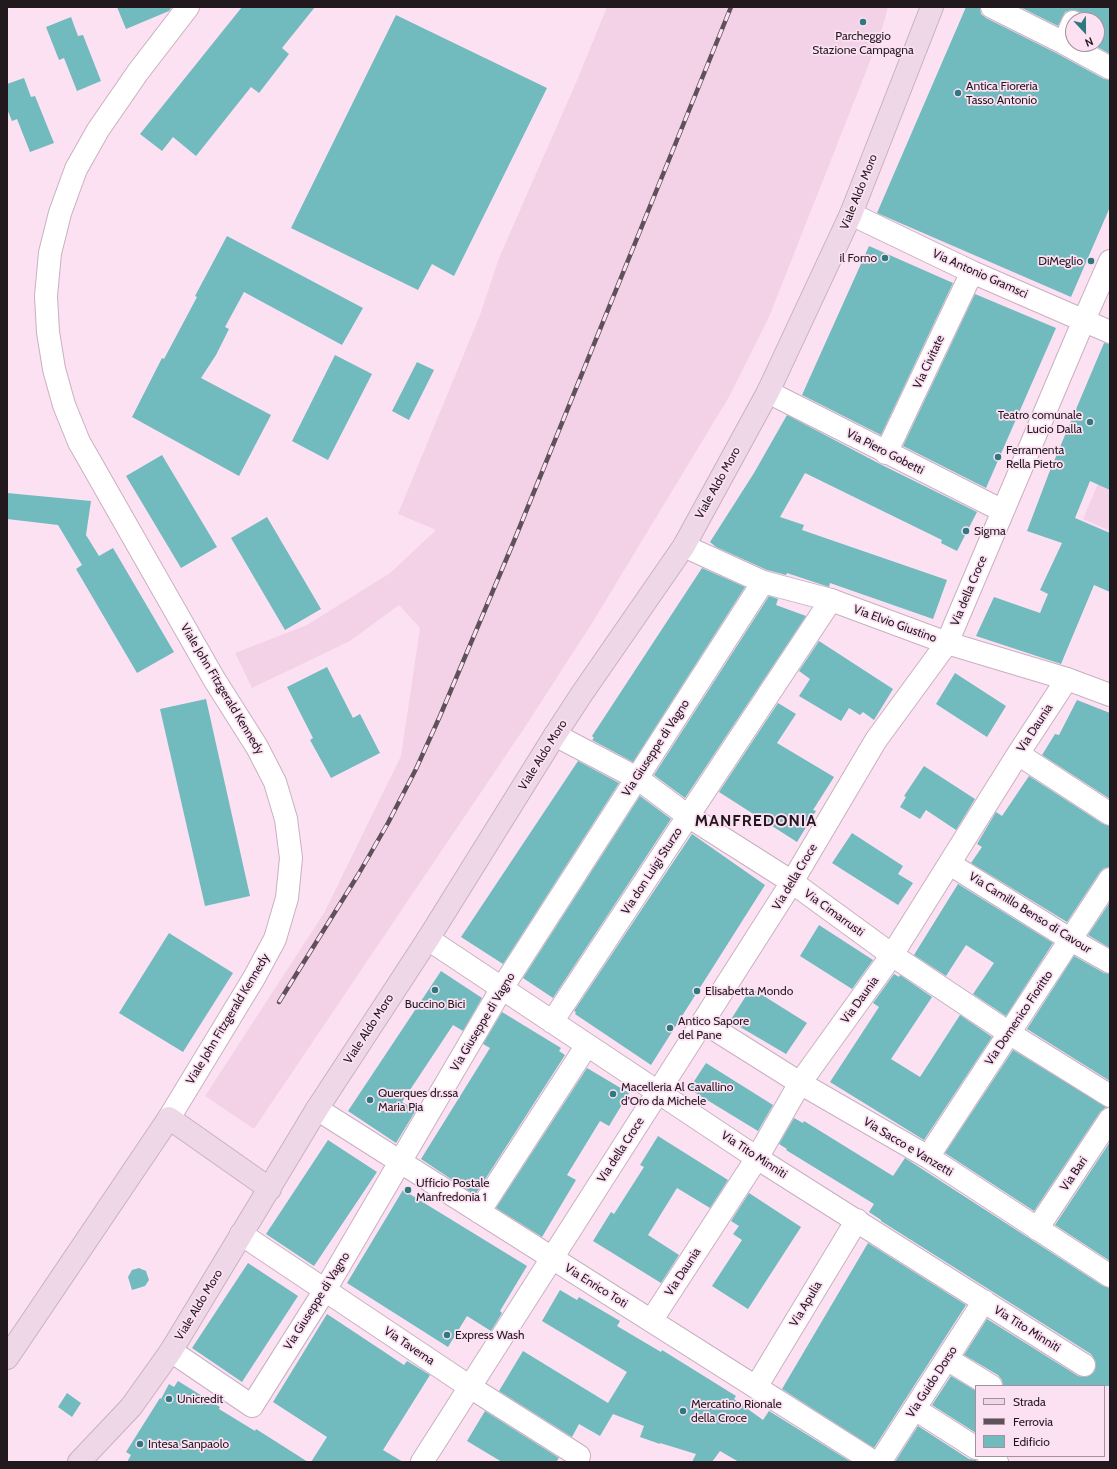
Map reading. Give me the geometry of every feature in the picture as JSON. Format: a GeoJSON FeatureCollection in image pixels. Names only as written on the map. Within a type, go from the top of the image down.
{"type":"FeatureCollection","features":[{"type":"Feature","properties":{"kind":"main road","name":"Viale Aldo Moro"},"geometry":{"type":"LineString","coordinates":[[79,1462],[131,1407],[171,1351],[318,1109],[428,939],[555,735],[684,546],[768,392],[851,214],[932,7]]}},
{"type":"Feature","properties":{"kind":"main road"},"geometry":{"type":"LineString","coordinates":[[169,1118],[270,1189]]}},
{"type":"Feature","properties":{"kind":"main road","name":"Viale John Fitzgerald Kennedy"},"geometry":{"type":"LineString","coordinates":[[7,1358],[169,1118]]}},
{"type":"Feature","properties":{"kind":"street","name":"Viale John Fitzgerald Kennedy"},"geometry":{"type":"LineString","coordinates":[[169,1118],[276,939],[287,898],[290,858],[286,819],[275,782],[257,747],[214,679],[79,442],[64,405],[54,369],[48,332],[46,296],[50,253],[60,213],[76,169],[98,130],[138,72],[188,7]]}},
{"type":"Feature","properties":{"kind":"street"},"geometry":{"type":"LineString","coordinates":[[992,7],[1110,68]]}},
{"type":"Feature","properties":{"kind":"street","name":"Via Antonio Gramsci"},"geometry":{"type":"LineString","coordinates":[[851,214],[972,272],[1110,332]]}},
{"type":"Feature","properties":{"kind":"street","name":"Via della Croce"},"geometry":{"type":"LineString","coordinates":[[422,1462],[792,882],[876,740],[947,643],[1110,261]]}},
{"type":"Feature","properties":{"kind":"street","name":"Via Civitate"},"geometry":{"type":"LineString","coordinates":[[886,452],[972,272]]}},
{"type":"Feature","properties":{"kind":"street","name":"Via Piero Gobetti"},"geometry":{"type":"LineString","coordinates":[[768,392],[1003,511]]}},
{"type":"Feature","properties":{"kind":"street","name":"Via Elvio Giustino"},"geometry":{"type":"LineString","coordinates":[[684,546],[763,582],[831,600],[947,643],[1067,679],[1110,695]]}},
{"type":"Feature","properties":{"kind":"street","name":"Via Giuseppe di Vagno"},"geometry":{"type":"LineString","coordinates":[[171,1351],[252,1406],[325,1290],[502,988],[763,582]]}},
{"type":"Feature","properties":{"kind":"street","name":"Via don Luigi Sturzo"},"geometry":{"type":"LineString","coordinates":[[552,1022],[831,600]]}},
{"type":"Feature","properties":{"kind":"street","name":"Via Daunia"},"geometry":{"type":"LineString","coordinates":[[651,1321],[756,1158],[800,1083],[892,955],[1018,754],[1067,679]]}},
{"type":"Feature","properties":{"kind":"street","name":"Via Cimarrusti"},"geometry":{"type":"LineString","coordinates":[[555,735],[636,778],[688,816],[792,882],[892,955],[1110,1096]]}},
{"type":"Feature","properties":{"kind":"street"},"geometry":{"type":"LineString","coordinates":[[1018,754],[1110,814]]}},
{"type":"Feature","properties":{"kind":"street","name":"Via Camillo Benso di Cavour"},"geometry":{"type":"LineString","coordinates":[[950,864],[1071,940],[1110,962]]}},
{"type":"Feature","properties":{"kind":"street","name":"Via Domenico Fioritto"},"geometry":{"type":"LineString","coordinates":[[928,1157],[1110,879]]}},
{"type":"Feature","properties":{"kind":"street","name":"Via Tito Minniti"},"geometry":{"type":"LineString","coordinates":[[428,939],[756,1158],[857,1220],[1084,1365]]}},
{"type":"Feature","properties":{"kind":"street","name":"Via Sacco e Vanzetti"},"geometry":{"type":"LineString","coordinates":[[703,1022],[800,1083],[928,1157],[1110,1276]]}},
{"type":"Feature","properties":{"kind":"street"},"geometry":{"type":"LineString","coordinates":[[479,1212],[587,1045]]}},
{"type":"Feature","properties":{"kind":"street","name":"Via Enrico Toti"},"geometry":{"type":"LineString","coordinates":[[318,1109],[874,1462]]}},
{"type":"Feature","properties":{"kind":"street","name":"Via Bari"},"geometry":{"type":"LineString","coordinates":[[1037,1229],[1110,1119]]}},
{"type":"Feature","properties":{"kind":"street","name":"Via Apulia"},"geometry":{"type":"LineString","coordinates":[[756,1387],[857,1220]]}},
{"type":"Feature","properties":{"kind":"street","name":"Via Taverna"},"geometry":{"type":"LineString","coordinates":[[241,1234],[470,1387],[579,1456]]}},
{"type":"Feature","properties":{"kind":"street","name":"Via Guido Dorso"},"geometry":{"type":"LineString","coordinates":[[880,1462],[984,1301]]}},
{"type":"Feature","properties":{"kind":"street"},"geometry":{"type":"LineString","coordinates":[[947,1359],[989,1385]]}},
{"type":"Feature","properties":{"kind":"street"},"geometry":{"type":"LineString","coordinates":[[915,1409],[975,1447]]}},
{"type":"Feature","properties":{"kind":"shaded area"},"geometry":{"type":"Polygon","coordinates":[[[607,7],[888,7],[880,36],[769,317],[729,397],[594,620],[527,724],[254,1129],[205,1096],[324,913],[401,756],[420,628],[399,605],[350,641],[252,688],[235,653],[307,625],[390,573],[436,530],[398,514],[480,315],[499,258],[578,78],[607,7]]]}},
{"type":"Feature","properties":{"kind":"shaded area"},"geometry":{"type":"Polygon","coordinates":[[[1110,455],[1110,531],[1083,519],[1110,455]]]}},
{"type":"Feature","properties":{"kind":"building"},"geometry":{"type":"Polygon","coordinates":[[[117,7],[172,7],[169,11],[126,29],[117,7]]]}},
{"type":"Feature","properties":{"kind":"building"},"geometry":{"type":"Polygon","coordinates":[[[242,7],[315,7],[282,48],[289,54],[259,93],[251,87],[196,156],[173,137],[162,151],[140,134],[242,7]]]}},
{"type":"Feature","properties":{"kind":"building"},"geometry":{"type":"Polygon","coordinates":[[[966,7],[980,7],[981,14],[986,18],[1104,79],[1110,80],[1110,207],[1071,297],[877,213],[966,7]]]}},
{"type":"Feature","properties":{"kind":"building"},"geometry":{"type":"Polygon","coordinates":[[[1020,7],[1110,7],[1110,54],[1105,51],[1105,12],[1080,12],[1071,10],[1065,12],[1058,26],[1020,7]]]}},
{"type":"Feature","properties":{"kind":"building"},"geometry":{"type":"Polygon","coordinates":[[[396,15],[547,88],[454,276],[432,264],[418,290],[291,228],[396,15]]]}},
{"type":"Feature","properties":{"kind":"building"},"geometry":{"type":"Polygon","coordinates":[[[71,17],[78,36],[83,35],[101,81],[77,91],[64,58],[59,60],[46,27],[71,17]]]}},
{"type":"Feature","properties":{"kind":"building"},"geometry":{"type":"Polygon","coordinates":[[[24,78],[31,97],[35,96],[54,143],[30,152],[17,119],[12,121],[7,109],[7,84],[24,78]]]}},
{"type":"Feature","properties":{"kind":"building"},"geometry":{"type":"Polygon","coordinates":[[[227,236],[363,308],[342,345],[244,292],[225,327],[229,329],[216,355],[201,378],[271,415],[239,476],[132,417],[162,358],[164,359],[197,297],[195,296],[227,236]]]}},
{"type":"Feature","properties":{"kind":"building"},"geometry":{"type":"Polygon","coordinates":[[[869,246],[953,283],[881,435],[802,395],[869,246]]]}},
{"type":"Feature","properties":{"kind":"building"},"geometry":{"type":"Polygon","coordinates":[[[975,294],[1056,328],[986,488],[903,446],[975,294]]]}},
{"type":"Feature","properties":{"kind":"building"},"geometry":{"type":"Polygon","coordinates":[[[1104,343],[1110,344],[1110,490],[1090,481],[1075,518],[1110,533],[1110,592],[1094,585],[1061,664],[976,636],[994,597],[1040,613],[1048,594],[1040,590],[1062,543],[1027,531],[1049,473],[1104,343]]]}},
{"type":"Feature","properties":{"kind":"building"},"geometry":{"type":"Polygon","coordinates":[[[335,355],[372,374],[328,460],[292,441],[335,355]]]}},
{"type":"Feature","properties":{"kind":"building"},"geometry":{"type":"Polygon","coordinates":[[[417,362],[434,370],[409,420],[392,411],[417,362]]]}},
{"type":"Feature","properties":{"kind":"building"},"geometry":{"type":"Polygon","coordinates":[[[787,415],[880,464],[977,512],[957,551],[941,543],[942,540],[805,473],[780,517],[804,525],[802,530],[947,580],[933,619],[830,583],[829,587],[787,573],[786,575],[767,570],[716,547],[710,542],[754,473],[787,415]]]}},
{"type":"Feature","properties":{"kind":"building"},"geometry":{"type":"Polygon","coordinates":[[[162,455],[217,547],[181,568],[126,476],[162,455]]]}},
{"type":"Feature","properties":{"kind":"building"},"geometry":{"type":"Polygon","coordinates":[[[7,493],[91,501],[86,535],[99,556],[113,548],[174,652],[137,673],[76,569],[82,565],[58,525],[7,519],[7,493]]]}},
{"type":"Feature","properties":{"kind":"building"},"geometry":{"type":"Polygon","coordinates":[[[267,517],[321,609],[285,630],[231,538],[267,517]]]}},
{"type":"Feature","properties":{"kind":"building"},"geometry":{"type":"Polygon","coordinates":[[[702,568],[745,587],[633,762],[592,740],[594,738],[592,736],[702,568]]]}},
{"type":"Feature","properties":{"kind":"building"},"geometry":{"type":"Polygon","coordinates":[[[769,596],[778,599],[776,605],[806,616],[685,798],[654,775],[769,596]]]}},
{"type":"Feature","properties":{"kind":"building"},"geometry":{"type":"Polygon","coordinates":[[[819,641],[893,689],[874,720],[863,712],[860,715],[849,708],[841,721],[799,696],[810,679],[799,671],[819,641]]]}},
{"type":"Feature","properties":{"kind":"building"},"geometry":{"type":"Polygon","coordinates":[[[327,667],[353,718],[360,714],[380,753],[331,778],[310,740],[313,738],[287,687],[327,667]]]}},
{"type":"Feature","properties":{"kind":"building"},"geometry":{"type":"Polygon","coordinates":[[[955,673],[1006,706],[987,737],[936,704],[955,673]]]}},
{"type":"Feature","properties":{"kind":"building"},"geometry":{"type":"Polygon","coordinates":[[[206,699],[250,896],[205,906],[160,709],[206,699]]]}},
{"type":"Feature","properties":{"kind":"building"},"geometry":{"type":"Polygon","coordinates":[[[1077,700],[1110,713],[1110,799],[1042,755],[1055,734],[1059,735],[1077,700]]]}},
{"type":"Feature","properties":{"kind":"building"},"geometry":{"type":"Polygon","coordinates":[[[778,703],[796,714],[777,743],[834,777],[813,810],[816,811],[797,842],[719,792],[778,703]]]}},
{"type":"Feature","properties":{"kind":"building"},"geometry":{"type":"Polygon","coordinates":[[[578,761],[619,783],[503,964],[461,937],[578,761]]]}},
{"type":"Feature","properties":{"kind":"building"},"geometry":{"type":"Polygon","coordinates":[[[924,766],[975,799],[956,830],[926,810],[920,819],[900,807],[906,797],[904,796],[924,766]]]}},
{"type":"Feature","properties":{"kind":"building"},"geometry":{"type":"Polygon","coordinates":[[[1029,776],[1103,824],[1110,826],[1110,867],[1104,868],[1100,872],[1067,922],[971,863],[982,847],[977,844],[996,812],[1002,816],[1029,776]]]}},
{"type":"Feature","properties":{"kind":"building"},"geometry":{"type":"Polygon","coordinates":[[[640,796],[671,819],[553,998],[523,978],[640,796]]]}},
{"type":"Feature","properties":{"kind":"building"},"geometry":{"type":"Polygon","coordinates":[[[852,833],[903,866],[898,874],[913,883],[898,905],[832,863],[852,833]]]}},
{"type":"Feature","properties":{"kind":"building"},"geometry":{"type":"Polygon","coordinates":[[[692,834],[765,885],[651,1065],[575,1014],[576,1012],[574,1011],[692,834]]]}},
{"type":"Feature","properties":{"kind":"building"},"geometry":{"type":"Polygon","coordinates":[[[958,884],[1053,943],[1006,1016],[973,994],[994,963],[966,945],[946,976],[914,955],[958,884]]]}},
{"type":"Feature","properties":{"kind":"building"},"geometry":{"type":"Polygon","coordinates":[[[1110,902],[1110,948],[1088,935],[1110,902]]]}},
{"type":"Feature","properties":{"kind":"building"},"geometry":{"type":"Polygon","coordinates":[[[819,925],[873,960],[852,989],[800,956],[819,925]]]}},
{"type":"Feature","properties":{"kind":"building"},"geometry":{"type":"Polygon","coordinates":[[[169,933],[233,973],[183,1052],[119,1013],[169,933]]]}},
{"type":"Feature","properties":{"kind":"building"},"geometry":{"type":"Polygon","coordinates":[[[1074,956],[1104,973],[1110,974],[1110,1081],[1027,1029],[1074,956]]]}},
{"type":"Feature","properties":{"kind":"building"},"geometry":{"type":"Polygon","coordinates":[[[441,971],[482,998],[463,1031],[453,1025],[402,1102],[416,1110],[396,1143],[348,1111],[441,971]]]}},
{"type":"Feature","properties":{"kind":"building"},"geometry":{"type":"Polygon","coordinates":[[[894,974],[899,977],[900,975],[932,997],[891,1059],[920,1077],[960,1015],[992,1037],[924,1140],[830,1082],[879,1007],[873,1003],[894,974]]]}},
{"type":"Feature","properties":{"kind":"building"},"geometry":{"type":"Polygon","coordinates":[[[751,988],[807,1023],[786,1054],[730,1021],[751,988]]]}},
{"type":"Feature","properties":{"kind":"building"},"geometry":{"type":"Polygon","coordinates":[[[502,1012],[561,1048],[559,1051],[565,1055],[475,1195],[421,1159],[490,1048],[483,1044],[502,1012]]]}},
{"type":"Feature","properties":{"kind":"building"},"geometry":{"type":"Polygon","coordinates":[[[1013,1050],[1106,1107],[1100,1112],[1034,1211],[945,1153],[1013,1050]]]}},
{"type":"Feature","properties":{"kind":"building"},"geometry":{"type":"Polygon","coordinates":[[[706,1063],[773,1105],[758,1131],[689,1089],[706,1063]]]}},
{"type":"Feature","properties":{"kind":"building"},"geometry":{"type":"Polygon","coordinates":[[[587,1068],[629,1093],[609,1126],[600,1121],[567,1175],[576,1180],[542,1237],[496,1208],[587,1068]]]}},
{"type":"Feature","properties":{"kind":"building"},"geometry":{"type":"Polygon","coordinates":[[[794,1118],[803,1123],[804,1121],[893,1176],[905,1158],[1103,1286],[1110,1288],[1110,1386],[1003,1385],[1002,1380],[998,1375],[964,1355],[987,1319],[1078,1376],[1089,1376],[1094,1372],[1096,1366],[1095,1360],[1091,1354],[881,1221],[869,1212],[874,1204],[786,1150],[787,1149],[779,1144],[794,1118]]]}},
{"type":"Feature","properties":{"kind":"building"},"geometry":{"type":"Polygon","coordinates":[[[658,1136],[728,1180],[710,1208],[677,1188],[648,1235],[679,1255],[661,1283],[593,1241],[611,1212],[614,1214],[644,1167],[640,1165],[658,1136]]]}},
{"type":"Feature","properties":{"kind":"building"},"geometry":{"type":"Polygon","coordinates":[[[328,1140],[377,1172],[314,1266],[266,1234],[328,1140]]]}},
{"type":"Feature","properties":{"kind":"building"},"geometry":{"type":"Polygon","coordinates":[[[1110,1142],[1110,1261],[1055,1225],[1110,1142]]]}},
{"type":"Feature","properties":{"kind":"building"},"geometry":{"type":"Polygon","coordinates":[[[403,1190],[527,1266],[500,1311],[502,1313],[491,1331],[467,1316],[448,1347],[347,1283],[403,1190]]]}},
{"type":"Feature","properties":{"kind":"building"},"geometry":{"type":"Polygon","coordinates":[[[749,1193],[801,1227],[748,1309],[712,1286],[742,1240],[733,1234],[739,1226],[731,1221],[749,1193]]]}},
{"type":"Feature","properties":{"kind":"building"},"geometry":{"type":"Polygon","coordinates":[[[868,1243],[966,1305],[874,1448],[782,1389],[868,1243]]]}},
{"type":"Feature","properties":{"kind":"building"},"geometry":{"type":"Polygon","coordinates":[[[248,1263],[298,1296],[242,1382],[192,1348],[248,1263]]]}},
{"type":"Feature","properties":{"kind":"building"},"geometry":{"type":"Polygon","coordinates":[[[139,1268],[146,1271],[149,1280],[145,1286],[132,1290],[128,1277],[132,1270],[139,1268]]]}},
{"type":"Feature","properties":{"kind":"building"},"geometry":{"type":"Polygon","coordinates":[[[560,1290],[577,1300],[579,1297],[620,1321],[617,1326],[661,1352],[662,1350],[736,1396],[734,1399],[763,1420],[769,1411],[851,1462],[739,1462],[720,1451],[712,1462],[692,1462],[696,1454],[640,1437],[644,1426],[613,1414],[600,1436],[579,1424],[572,1437],[499,1391],[523,1351],[608,1403],[627,1372],[542,1321],[560,1290]]]}},
{"type":"Feature","properties":{"kind":"building"},"geometry":{"type":"Polygon","coordinates":[[[327,1314],[404,1365],[407,1361],[430,1375],[383,1450],[403,1462],[311,1462],[327,1437],[273,1402],[327,1314]]]}},
{"type":"Feature","properties":{"kind":"building"},"geometry":{"type":"Polygon","coordinates":[[[951,1376],[975,1390],[975,1432],[932,1405],[951,1376]]]}},
{"type":"Feature","properties":{"kind":"building"},"geometry":{"type":"Polygon","coordinates":[[[178,1381],[220,1407],[219,1409],[255,1431],[256,1429],[308,1462],[127,1462],[131,1455],[126,1452],[160,1398],[161,1399],[169,1384],[174,1387],[178,1381]]]}},
{"type":"Feature","properties":{"kind":"building"},"geometry":{"type":"Polygon","coordinates":[[[67,1393],[81,1403],[72,1417],[58,1407],[67,1393]]]}},
{"type":"Feature","properties":{"kind":"building"},"geometry":{"type":"Polygon","coordinates":[[[485,1411],[559,1458],[556,1462],[502,1462],[467,1441],[485,1411]]]}},
{"type":"Feature","properties":{"kind":"building"},"geometry":{"type":"Polygon","coordinates":[[[918,1426],[969,1459],[976,1460],[976,1462],[895,1462],[918,1426]]]}},
{"type":"Feature","properties":{"kind":"railway"},"geometry":{"type":"LineString","coordinates":[[279,1002],[358,875],[388,823],[416,769],[514,541],[731,7]]}},
{"type":"Feature","properties":{"kind":"place","name":"Parcheggio Stazione Campagna"},"geometry":{"type":"Point","coordinates":[863,22]}},
{"type":"Feature","properties":{"kind":"place","name":"Antica Fioreria Tasso Antonio"},"geometry":{"type":"Point","coordinates":[958,93]}},
{"type":"Feature","properties":{"kind":"place","name":"il Forno"},"geometry":{"type":"Point","coordinates":[885,258]}},
{"type":"Feature","properties":{"kind":"place","name":"DiMeglio"},"geometry":{"type":"Point","coordinates":[1091,261]}},
{"type":"Feature","properties":{"kind":"place","name":"Teatro comunale Lucio Dalla"},"geometry":{"type":"Point","coordinates":[1090,422]}},
{"type":"Feature","properties":{"kind":"place","name":"Ferramenta Rella Pietro"},"geometry":{"type":"Point","coordinates":[998,457]}},
{"type":"Feature","properties":{"kind":"place","name":"Sigma"},"geometry":{"type":"Point","coordinates":[966,531]}},
{"type":"Feature","properties":{"kind":"place","name":"Buccino Bici"},"geometry":{"type":"Point","coordinates":[435,990]}},
{"type":"Feature","properties":{"kind":"place","name":"Elisabetta Mondo"},"geometry":{"type":"Point","coordinates":[697,991]}},
{"type":"Feature","properties":{"kind":"place","name":"Antico Sapore del Pane"},"geometry":{"type":"Point","coordinates":[670,1028]}},
{"type":"Feature","properties":{"kind":"place","name":"Macelleria Al Cavallino d'Oro da Michele"},"geometry":{"type":"Point","coordinates":[613,1094]}},
{"type":"Feature","properties":{"kind":"place","name":"Querques dr.ssa Maria Pia"},"geometry":{"type":"Point","coordinates":[370,1100]}},
{"type":"Feature","properties":{"kind":"place","name":"Ufficio Postale Manfredonia 1"},"geometry":{"type":"Point","coordinates":[408,1190]}},
{"type":"Feature","properties":{"kind":"place","name":"Express Wash"},"geometry":{"type":"Point","coordinates":[447,1335]}},
{"type":"Feature","properties":{"kind":"place","name":"Unicredit"},"geometry":{"type":"Point","coordinates":[169,1399]}},
{"type":"Feature","properties":{"kind":"place","name":"Mercatino Rionale della Croce"},"geometry":{"type":"Point","coordinates":[683,1411]}},
{"type":"Feature","properties":{"kind":"place","name":"Intesa Sanpaolo"},"geometry":{"type":"Point","coordinates":[140,1444]}},
{"type":"Feature","properties":{"kind":"district","name":"MANFREDONIA"},"geometry":{"type":"Point","coordinates":[756,821]}}]}
